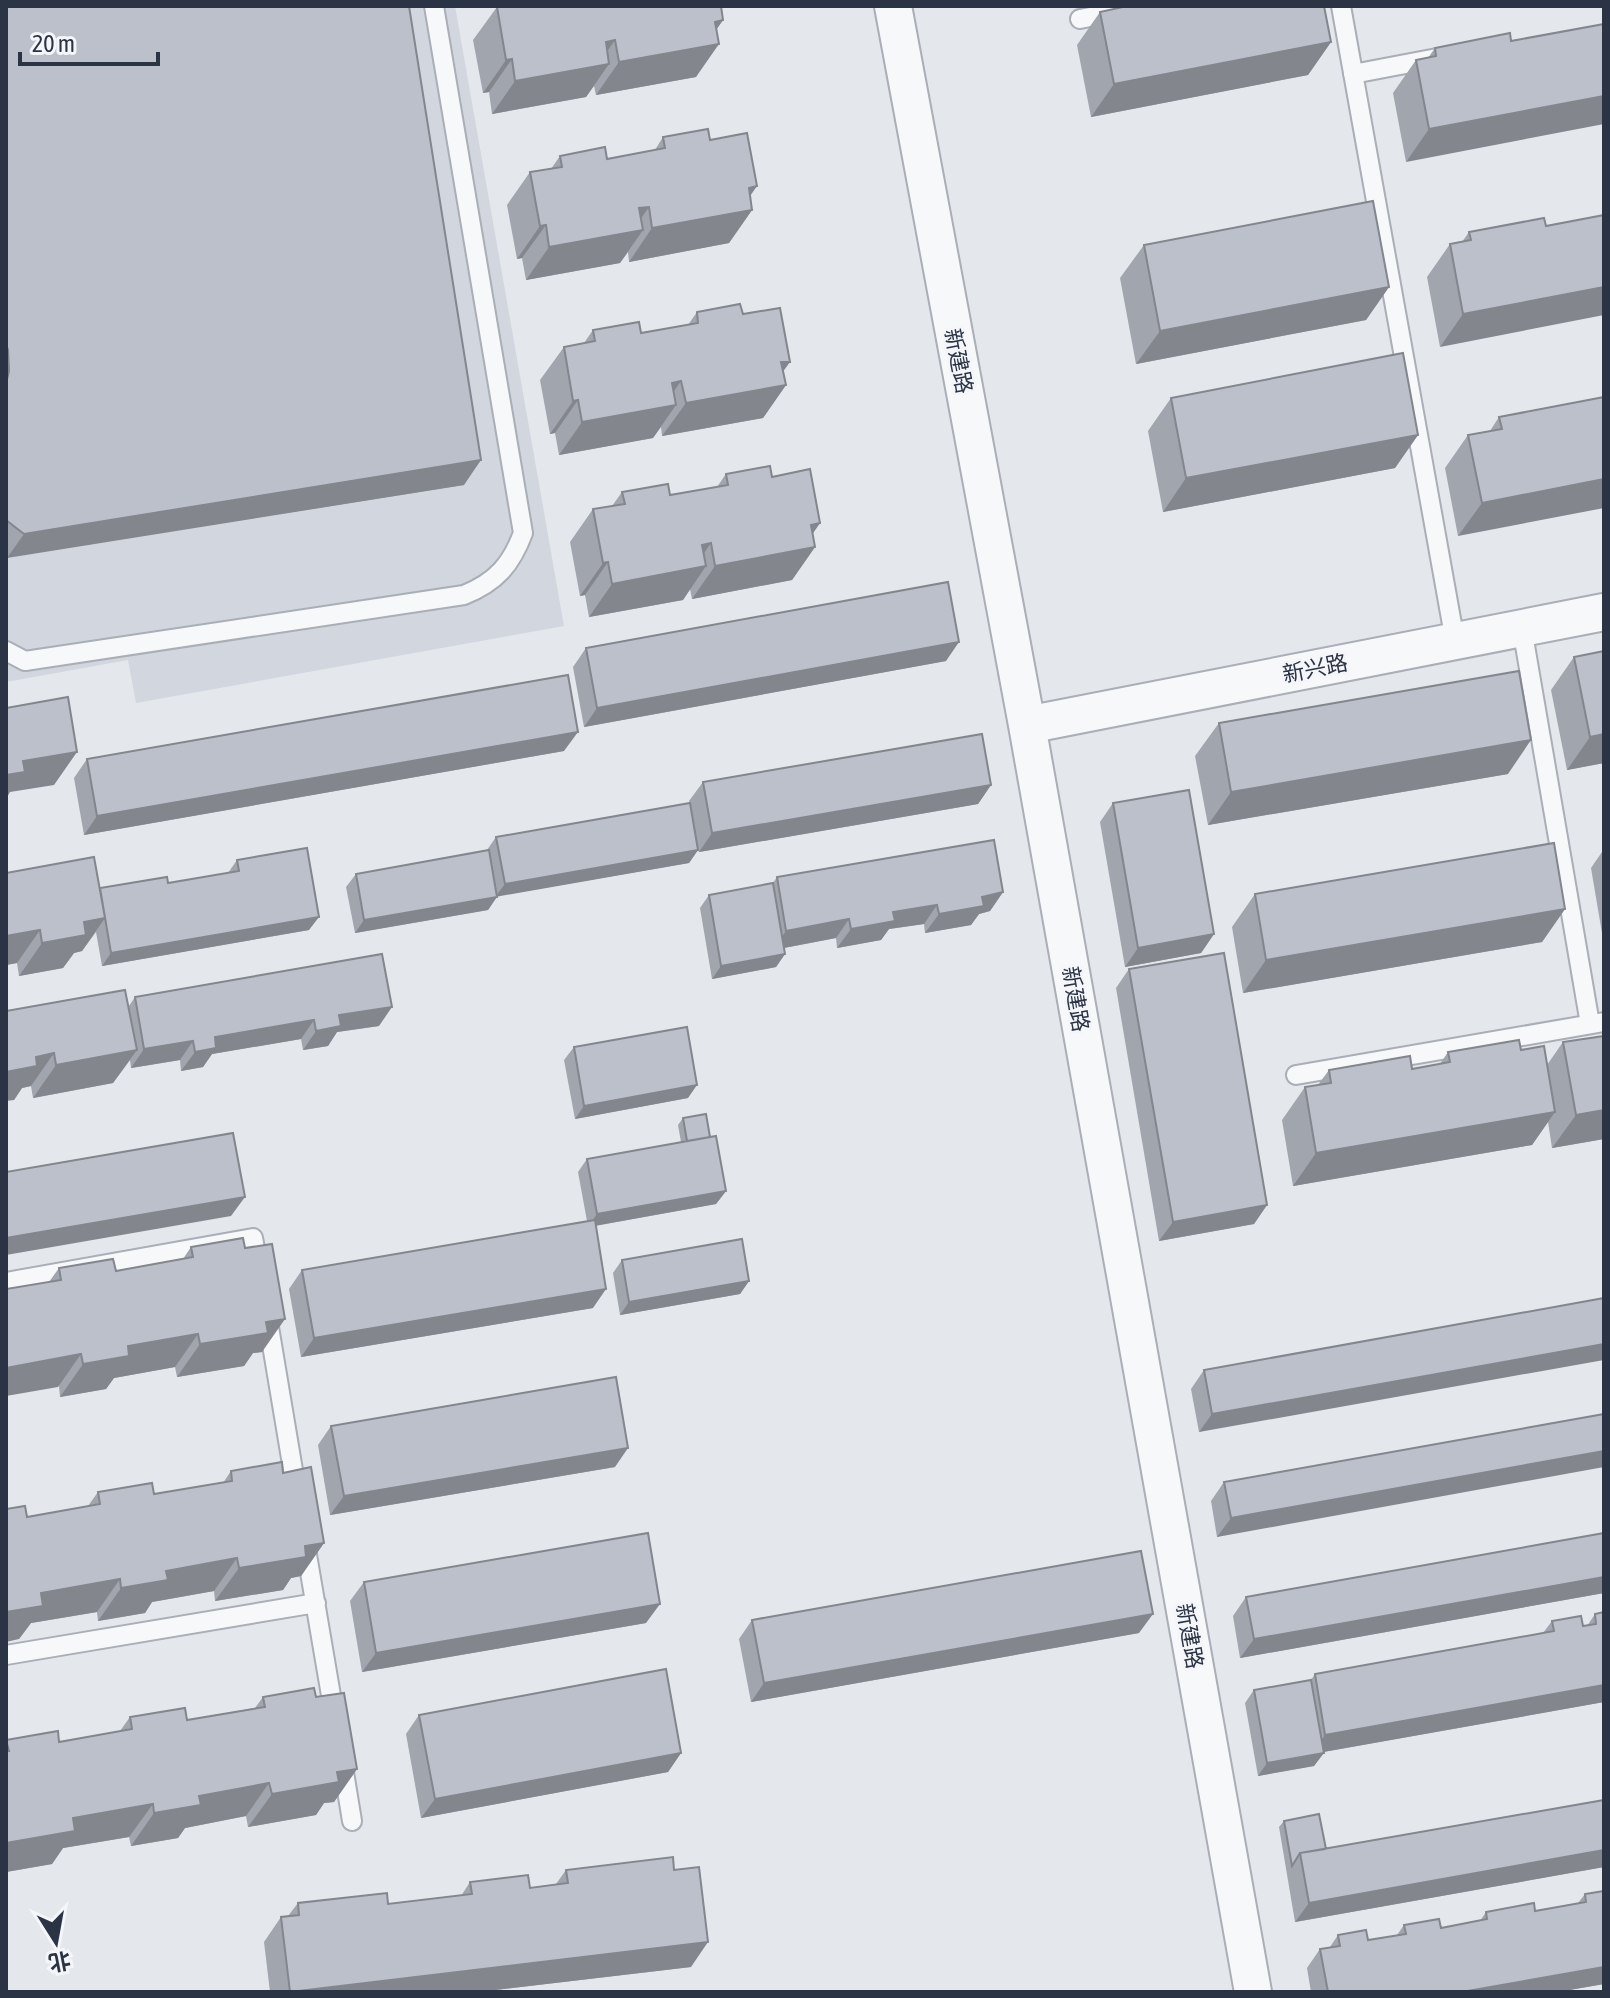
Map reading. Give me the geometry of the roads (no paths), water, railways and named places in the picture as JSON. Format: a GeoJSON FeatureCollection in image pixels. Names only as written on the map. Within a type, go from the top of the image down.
{"type":"FeatureCollection","features":[{"type":"Feature","properties":{"kind":"street","name":"新建路"},"geometry":{"type":"LineString","coordinates":[[893,6],[1027,725],[1253,1992]]}},
{"type":"Feature","properties":{"kind":"street","name":"新兴路"},"geometry":{"type":"LineString","coordinates":[[1027,725],[1604,612]]}},
{"type":"Feature","properties":{"kind":"lane"},"geometry":{"type":"LineString","coordinates":[[6,651],[25,661],[464,595],[488,585],[513,560],[523,533],[434,6]]}},
{"type":"Feature","properties":{"kind":"lane"},"geometry":{"type":"LineString","coordinates":[[1080,19],[1147,6]]}},
{"type":"Feature","properties":{"kind":"lane"},"geometry":{"type":"LineString","coordinates":[[1341,6],[1455,641]]}},
{"type":"Feature","properties":{"kind":"lane"},"geometry":{"type":"LineString","coordinates":[[1353,74],[1463,53]]}},
{"type":"Feature","properties":{"kind":"lane"},"geometry":{"type":"LineString","coordinates":[[1296,1075],[1597,1023],[1522,628]]}},
{"type":"Feature","properties":{"kind":"lane"},"geometry":{"type":"LineString","coordinates":[[6,1282],[253,1238],[286,1473],[302,1523],[352,1821]]}},
{"type":"Feature","properties":{"kind":"lane"},"geometry":{"type":"LineString","coordinates":[[6,1655],[316,1603]]}}]}
